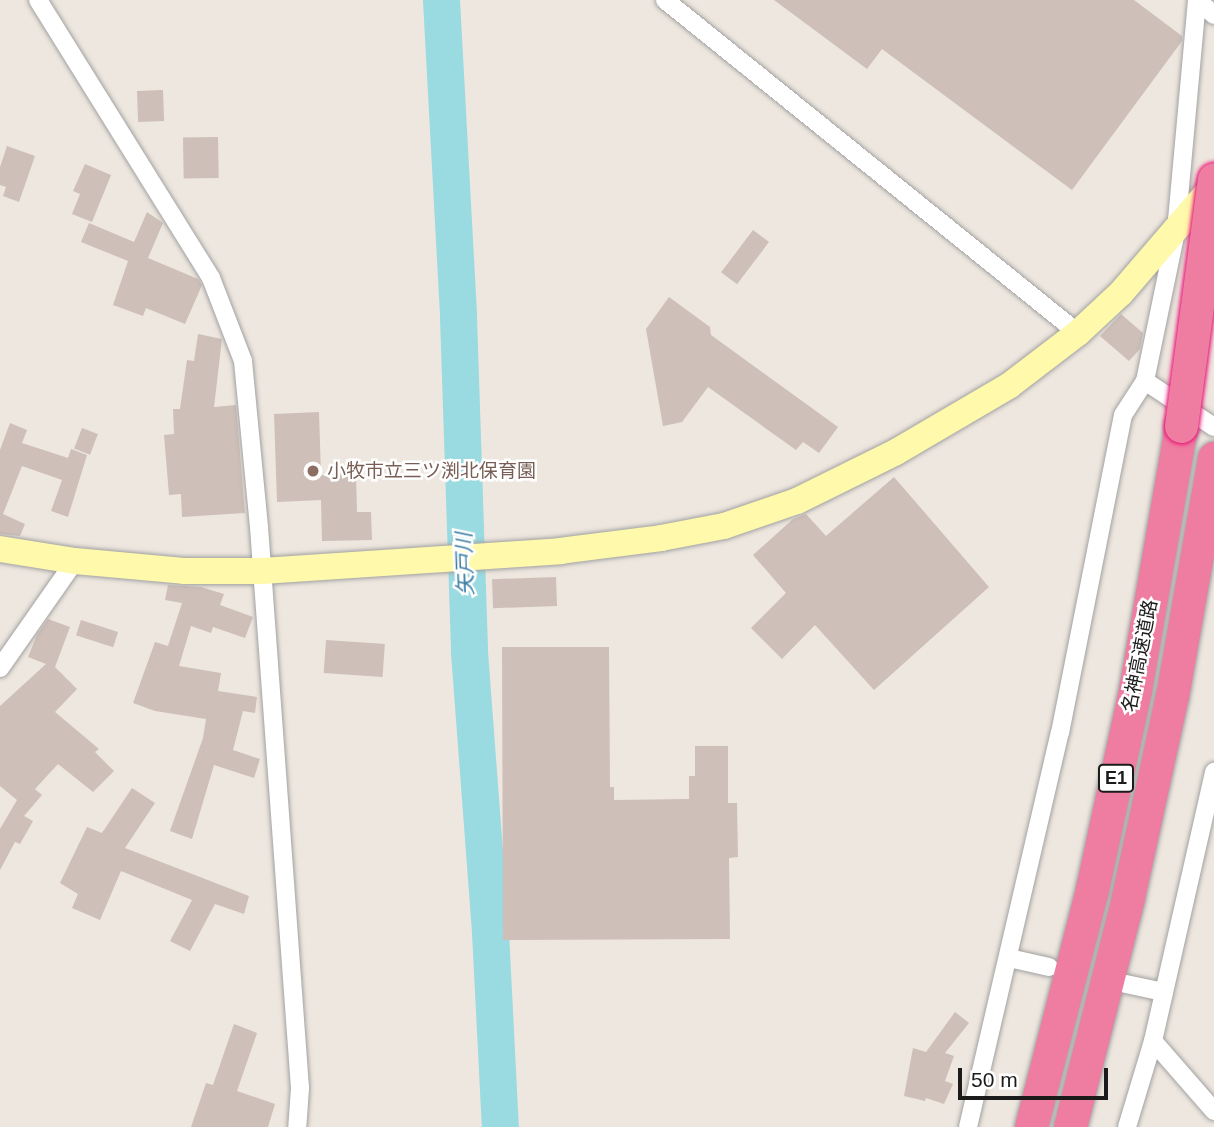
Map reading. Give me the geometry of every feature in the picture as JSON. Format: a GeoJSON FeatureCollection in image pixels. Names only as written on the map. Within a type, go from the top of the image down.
{"type":"FeatureCollection","features":[{"type":"Feature","properties":{"kind":"highway","name":"名神高速道路"},"geometry":{"type":"LineString","coordinates":[[1031,1127],[1092,888],[1129,716],[1181,426],[1214,179]]}},
{"type":"Feature","properties":{"kind":"highway","name":"名神高速道路"},"geometry":{"type":"LineString","coordinates":[[1070,1127],[1128,897],[1166,723],[1214,458]]}},
{"type":"Feature","properties":{"kind":"street"},"geometry":{"type":"LineString","coordinates":[[38,0],[211,278],[243,361],[262,571],[300,1088],[297,1127]]}},
{"type":"Feature","properties":{"kind":"street"},"geometry":{"type":"LineString","coordinates":[[665,0],[1078,333]]}},
{"type":"Feature","properties":{"kind":"street"},"geometry":{"type":"LineString","coordinates":[[1197,0],[1214,15]]}},
{"type":"Feature","properties":{"kind":"street"},"geometry":{"type":"LineString","coordinates":[[968,1127],[1060,733],[1123,415],[1145,381],[1176,231],[1197,0]]}},
{"type":"Feature","properties":{"kind":"street"},"geometry":{"type":"LineString","coordinates":[[0,549],[75,561],[184,571],[262,571],[560,551],[661,538],[724,526],[797,501],[897,452],[1010,385],[1078,333],[1121,293],[1214,185]]}},
{"type":"Feature","properties":{"kind":"street"},"geometry":{"type":"LineString","coordinates":[[1145,381],[1214,427]]}},
{"type":"Feature","properties":{"kind":"street"},"geometry":{"type":"LineString","coordinates":[[0,667],[75,561]]}},
{"type":"Feature","properties":{"kind":"street"},"geometry":{"type":"LineString","coordinates":[[1127,1127],[1153,1041],[1214,772]]}},
{"type":"Feature","properties":{"kind":"street"},"geometry":{"type":"LineString","coordinates":[[1009,958],[1049,967]]}},
{"type":"Feature","properties":{"kind":"street"},"geometry":{"type":"LineString","coordinates":[[1126,984],[1164,992]]}},
{"type":"Feature","properties":{"kind":"street"},"geometry":{"type":"LineString","coordinates":[[1153,1041],[1214,1111]]}},
{"type":"Feature","properties":{"kind":"building"},"geometry":{"type":"Polygon","coordinates":[[[774,0],[1134,0],[1182,36],[1182,41],[1072,190],[882,49],[867,69],[774,0]]]}},
{"type":"Feature","properties":{"kind":"building"},"geometry":{"type":"Polygon","coordinates":[[[163,90],[164,121],[138,122],[137,91],[163,90]]]}},
{"type":"Feature","properties":{"kind":"building"},"geometry":{"type":"Polygon","coordinates":[[[218,137],[219,178],[184,179],[183,138],[218,137]]]}},
{"type":"Feature","properties":{"kind":"building"},"geometry":{"type":"Polygon","coordinates":[[[7,146],[35,156],[19,202],[3,196],[6,187],[0,185],[0,167],[7,146]]]}},
{"type":"Feature","properties":{"kind":"building"},"geometry":{"type":"Polygon","coordinates":[[[85,164],[111,175],[92,222],[72,214],[80,194],[73,191],[85,164]]]}},
{"type":"Feature","properties":{"kind":"building"},"geometry":{"type":"Polygon","coordinates":[[[147,212],[163,223],[148,258],[198,279],[202,285],[185,324],[146,308],[143,316],[113,305],[128,261],[81,242],[89,223],[134,242],[147,212]]]}},
{"type":"Feature","properties":{"kind":"building"},"geometry":{"type":"Polygon","coordinates":[[[753,230],[769,242],[737,284],[721,272],[753,230]]]}},
{"type":"Feature","properties":{"kind":"building"},"geometry":{"type":"Polygon","coordinates":[[[669,297],[710,327],[711,335],[838,427],[819,453],[803,442],[796,450],[708,387],[682,422],[663,426],[646,329],[669,297]]]}},
{"type":"Feature","properties":{"kind":"building"},"geometry":{"type":"Polygon","coordinates":[[[1121,314],[1143,333],[1140,349],[1129,361],[1100,336],[1121,314]]]}},
{"type":"Feature","properties":{"kind":"building"},"geometry":{"type":"Polygon","coordinates":[[[198,334],[222,339],[214,407],[236,405],[245,513],[182,517],[181,494],[169,495],[164,435],[174,434],[173,409],[180,409],[187,360],[194,361],[198,334]]]}},
{"type":"Feature","properties":{"kind":"building"},"geometry":{"type":"Polygon","coordinates":[[[319,412],[321,475],[356,474],[357,512],[371,512],[372,540],[322,541],[321,500],[277,502],[274,414],[319,412]]]}},
{"type":"Feature","properties":{"kind":"building"},"geometry":{"type":"Polygon","coordinates":[[[10,423],[27,430],[22,443],[68,458],[71,449],[87,455],[68,517],[51,511],[62,480],[22,466],[3,514],[25,524],[20,536],[0,534],[0,450],[10,423]]]}},
{"type":"Feature","properties":{"kind":"building"},"geometry":{"type":"Polygon","coordinates":[[[82,428],[98,434],[90,455],[74,449],[82,428]]]}},
{"type":"Feature","properties":{"kind":"building"},"geometry":{"type":"Polygon","coordinates":[[[894,477],[989,587],[874,690],[815,625],[782,659],[751,628],[786,593],[753,555],[793,519],[806,514],[826,536],[894,477]]]}},
{"type":"Feature","properties":{"kind":"building"},"geometry":{"type":"Polygon","coordinates":[[[556,577],[557,606],[493,608],[492,579],[556,577]]]}},
{"type":"Feature","properties":{"kind":"building"},"geometry":{"type":"Polygon","coordinates":[[[168,585],[201,587],[224,594],[220,605],[253,617],[245,638],[213,627],[211,633],[191,626],[179,666],[221,673],[218,691],[257,697],[255,713],[243,711],[233,750],[260,759],[254,778],[214,765],[192,839],[170,831],[203,738],[206,719],[155,711],[133,703],[155,642],[168,646],[182,603],[165,600],[168,585]]]}},
{"type":"Feature","properties":{"kind":"building"},"geometry":{"type":"Polygon","coordinates":[[[48,619],[70,627],[55,667],[77,689],[55,712],[99,749],[95,752],[114,771],[93,792],[58,764],[35,789],[42,795],[24,816],[33,821],[20,844],[15,842],[0,870],[0,829],[17,800],[0,786],[0,706],[46,664],[28,657],[37,635],[48,619]]]}},
{"type":"Feature","properties":{"kind":"building"},"geometry":{"type":"Polygon","coordinates":[[[81,620],[118,632],[113,647],[76,635],[81,620]]]}},
{"type":"Feature","properties":{"kind":"building"},"geometry":{"type":"Polygon","coordinates":[[[326,640],[385,644],[383,677],[324,673],[326,640]]]}},
{"type":"Feature","properties":{"kind":"building"},"geometry":{"type":"Polygon","coordinates":[[[502,647],[609,647],[610,787],[614,787],[614,800],[689,799],[689,776],[695,776],[695,746],[728,746],[728,803],[737,803],[738,857],[729,858],[730,939],[503,940],[502,647]]]}},
{"type":"Feature","properties":{"kind":"building"},"geometry":{"type":"Polygon","coordinates":[[[132,788],[155,803],[125,848],[249,896],[244,914],[215,904],[190,951],[170,941],[192,900],[121,871],[100,920],[72,908],[78,894],[60,883],[87,827],[102,833],[132,788]]]}},
{"type":"Feature","properties":{"kind":"building"},"geometry":{"type":"Polygon","coordinates":[[[955,1012],[969,1023],[945,1053],[954,1056],[945,1081],[953,1084],[944,1104],[926,1098],[925,1101],[904,1096],[913,1048],[926,1052],[955,1012]]]}},
{"type":"Feature","properties":{"kind":"building"},"geometry":{"type":"Polygon","coordinates":[[[234,1024],[257,1033],[237,1091],[275,1104],[268,1127],[191,1127],[206,1083],[213,1085],[234,1024]]]}},
{"type":"Feature","properties":{"kind":"waterway","name":"矢戸川"},"geometry":{"type":"LineString","coordinates":[[441,0],[458,317],[469,652],[490,932],[500,1127]]}},
{"type":"Feature","properties":{"kind":"place","name":"小牧市立三ツ渕北保育園"},"geometry":{"type":"Point","coordinates":[313,471]}}]}
